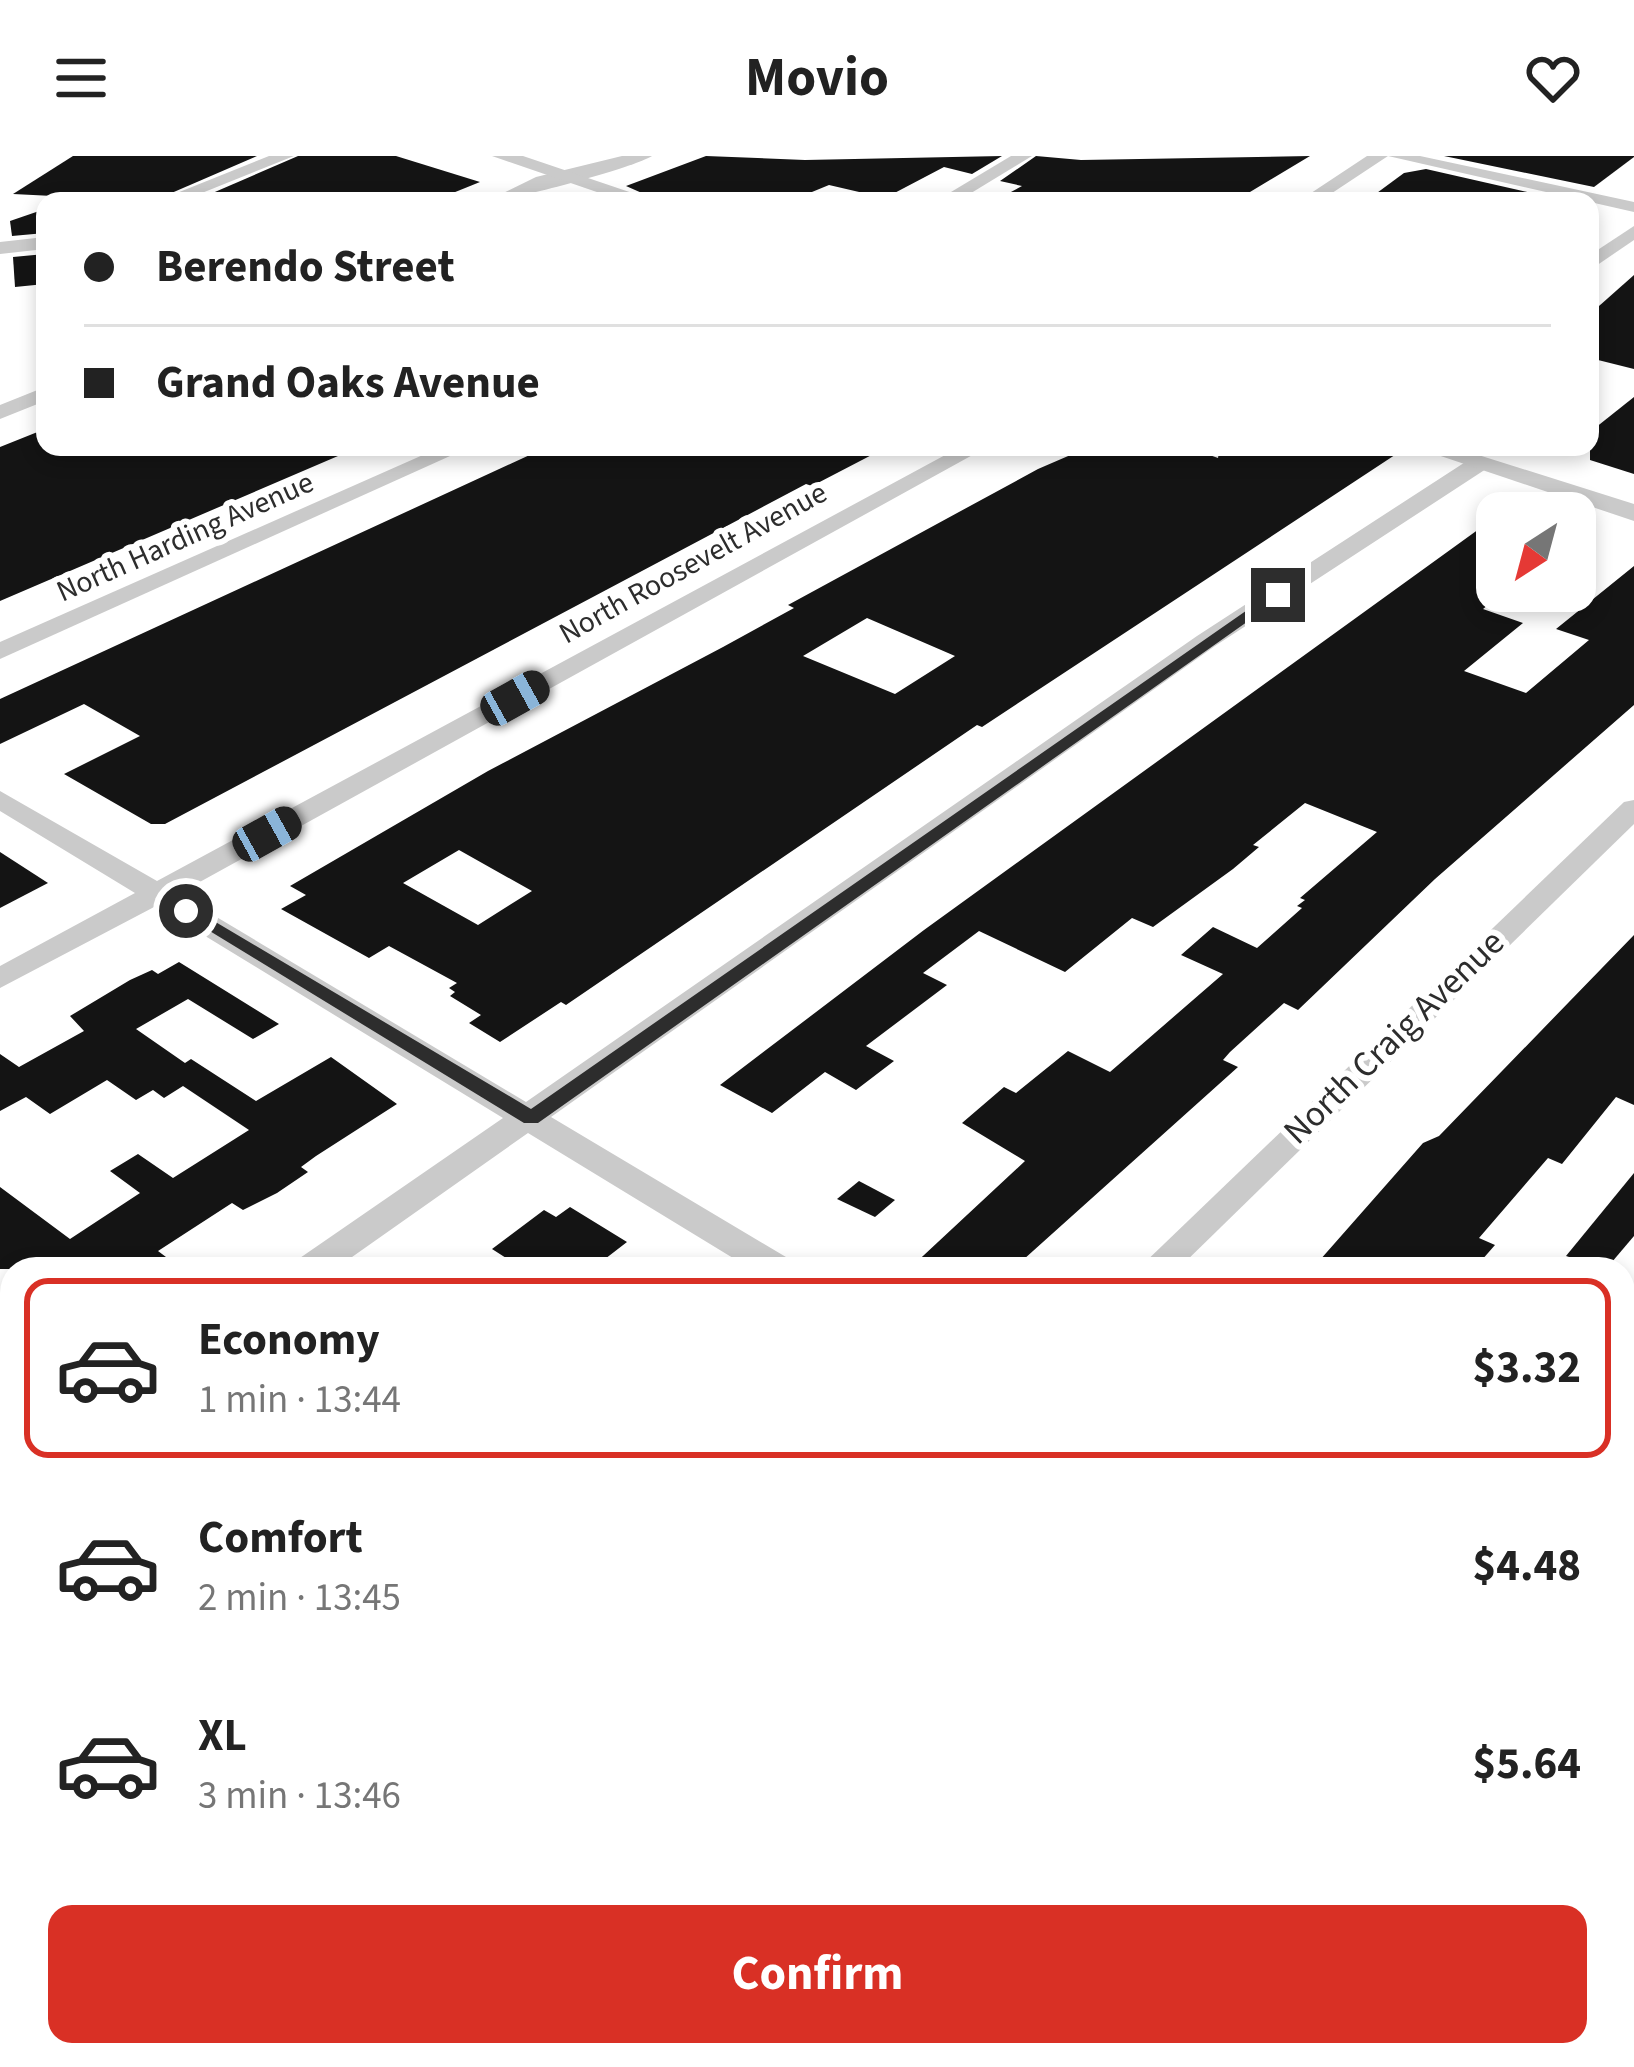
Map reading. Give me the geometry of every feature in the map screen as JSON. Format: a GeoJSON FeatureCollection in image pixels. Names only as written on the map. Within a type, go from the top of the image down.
{"type":"FeatureCollection","features":[{"type":"Feature","properties":{"kind":"street"},"geometry":{"type":"LineString","coordinates":[[190,192],[285,156]]}},
{"type":"Feature","properties":{"kind":"street"},"geometry":{"type":"LineString","coordinates":[[502,156],[617,192]]}},
{"type":"Feature","properties":{"kind":"street"},"geometry":{"type":"LineString","coordinates":[[521,192],[643,156]]}},
{"type":"Feature","properties":{"kind":"street"},"geometry":{"type":"LineString","coordinates":[[961,192],[1023,156]]}},
{"type":"Feature","properties":{"kind":"street"},"geometry":{"type":"LineString","coordinates":[[1322,192],[1379,156]]}},
{"type":"Feature","properties":{"kind":"street"},"geometry":{"type":"LineString","coordinates":[[1396,156],[1564,192]]}},
{"type":"Feature","properties":{"kind":"street"},"geometry":{"type":"LineString","coordinates":[[1599,200],[1634,207]]}},
{"type":"Feature","properties":{"kind":"street"},"geometry":{"type":"LineString","coordinates":[[1599,257],[1634,231]]}},
{"type":"Feature","properties":{"kind":"street"},"geometry":{"type":"LineString","coordinates":[[0,248],[36,243]]}},
{"type":"Feature","properties":{"kind":"street"},"geometry":{"type":"LineString","coordinates":[[0,412],[36,397]]}},
{"type":"Feature","properties":{"kind":"street","name":"North Harding Avenue"},"geometry":{"type":"LineString","coordinates":[[0,651],[439,456]]}},
{"type":"Feature","properties":{"kind":"street","name":"North Roosevelt Avenue"},"geometry":{"type":"LineString","coordinates":[[0,979],[960,456]]}},
{"type":"Feature","properties":{"kind":"street"},"geometry":{"type":"LineString","coordinates":[[1454,456],[1634,513]]}},
{"type":"Feature","properties":{"kind":"street"},"geometry":{"type":"LineString","coordinates":[[328,1257],[1206,641],[1478,464]]}},
{"type":"Feature","properties":{"kind":"street"},"geometry":{"type":"LineString","coordinates":[[0,799],[758,1257]]}},
{"type":"Feature","properties":{"kind":"street","name":"North Craig Avenue"},"geometry":{"type":"LineString","coordinates":[[1168,1257],[1634,808]]}},
{"type":"Feature","properties":{"kind":"building"},"geometry":{"type":"Polygon","coordinates":[[[73,156],[257,156],[174,192],[13,194],[73,156]]]}},
{"type":"Feature","properties":{"kind":"building"},"geometry":{"type":"Polygon","coordinates":[[[298,156],[396,156],[480,182],[455,192],[215,192],[298,156]]]}},
{"type":"Feature","properties":{"kind":"building"},"geometry":{"type":"Polygon","coordinates":[[[706,156],[805,160],[1002,156],[972,174],[944,167],[896,192],[859,192],[829,185],[812,192],[640,192],[626,186],[706,156]]]}},
{"type":"Feature","properties":{"kind":"building"},"geometry":{"type":"Polygon","coordinates":[[[1036,156],[1081,160],[1310,156],[1250,192],[1011,192],[1022,186],[1000,181],[1036,156]]]}},
{"type":"Feature","properties":{"kind":"building"},"geometry":{"type":"Polygon","coordinates":[[[1444,156],[1634,156],[1634,157],[1594,187],[1444,156]]]}},
{"type":"Feature","properties":{"kind":"building"},"geometry":{"type":"Polygon","coordinates":[[[1426,169],[1527,192],[1378,192],[1404,173],[1426,169]]]}},
{"type":"Feature","properties":{"kind":"building"},"geometry":{"type":"Polygon","coordinates":[[[36,212],[36,234],[12,236],[10,221],[36,212]]]}},
{"type":"Feature","properties":{"kind":"building"},"geometry":{"type":"Polygon","coordinates":[[[36,255],[36,285],[15,287],[13,257],[36,255]]]}},
{"type":"Feature","properties":{"kind":"building"},"geometry":{"type":"Polygon","coordinates":[[[1634,275],[1634,369],[1599,360],[1599,306],[1634,275]]]}},
{"type":"Feature","properties":{"kind":"building"},"geometry":{"type":"Polygon","coordinates":[[[1634,397],[1634,474],[1590,460],[1590,456],[1599,456],[1599,425],[1634,397]]]}},
{"type":"Feature","properties":{"kind":"building"},"geometry":{"type":"Polygon","coordinates":[[[36,433],[36,456],[338,456],[0,601],[0,447],[36,433]]]}},
{"type":"Feature","properties":{"kind":"building"},"geometry":{"type":"Polygon","coordinates":[[[527,456],[870,456],[812,486],[806,484],[165,824],[151,824],[64,774],[140,736],[84,704],[0,744],[0,699],[527,456]]]}},
{"type":"Feature","properties":{"kind":"building"},"geometry":{"type":"Polygon","coordinates":[[[1068,456],[1393,456],[982,727],[977,725],[566,1005],[561,1002],[500,1042],[469,1023],[481,1015],[450,996],[455,992],[449,988],[457,983],[389,946],[369,958],[281,909],[306,895],[290,886],[488,771],[794,608],[788,605],[1068,456]],[[867,618],[803,656],[895,694],[955,656],[867,618]],[[459,850],[403,883],[478,925],[532,891],[459,850]]]}},
{"type":"Feature","properties":{"kind":"building"},"geometry":{"type":"Polygon","coordinates":[[[1476,531],[1476,612],[1523,623],[1464,671],[1526,693],[1589,640],[1556,629],[1577,612],[1596,612],[1596,597],[1634,566],[1634,705],[1435,879],[1298,1010],[1284,1003],[1230,1052],[1223,1060],[1238,1067],[1026,1257],[922,1257],[1025,1161],[962,1123],[1004,1087],[1016,1093],[1068,1051],[1110,1072],[1223,974],[1181,955],[1213,927],[1257,948],[1302,908],[1297,906],[1305,900],[1300,898],[1377,832],[1305,803],[1253,845],[1259,847],[1233,869],[1153,927],[1132,918],[1065,972],[979,931],[923,973],[947,985],[866,1046],[894,1061],[856,1090],[825,1072],[772,1113],[720,1085],[924,930],[1476,531]]]}},
{"type":"Feature","properties":{"kind":"building"},"geometry":{"type":"Polygon","coordinates":[[[0,852],[48,883],[0,908],[0,852]]]}},
{"type":"Feature","properties":{"kind":"building"},"geometry":{"type":"Polygon","coordinates":[[[1634,935],[1634,1105],[1616,1097],[1562,1164],[1548,1158],[1479,1238],[1495,1245],[1484,1257],[1323,1257],[1423,1143],[1439,1136],[1634,935]]]}},
{"type":"Feature","properties":{"kind":"building"},"geometry":{"type":"Polygon","coordinates":[[[179,962],[279,1024],[253,1039],[188,999],[136,1029],[185,1063],[191,1059],[256,1101],[331,1057],[397,1104],[301,1167],[308,1172],[277,1193],[243,1210],[232,1203],[158,1251],[166,1257],[0,1257],[0,1187],[70,1239],[140,1193],[110,1171],[138,1154],[173,1178],[249,1130],[183,1086],[164,1098],[153,1090],[136,1100],[107,1080],[50,1114],[26,1097],[0,1111],[0,1054],[19,1067],[84,1031],[70,1016],[130,980],[152,970],[158,974],[179,962]]]}},
{"type":"Feature","properties":{"kind":"building"},"geometry":{"type":"Polygon","coordinates":[[[1634,1173],[1634,1236],[1616,1257],[1566,1256],[1634,1173]]]}},
{"type":"Feature","properties":{"kind":"building"},"geometry":{"type":"Polygon","coordinates":[[[859,1181],[895,1200],[875,1217],[837,1199],[859,1181]]]}},
{"type":"Feature","properties":{"kind":"building"},"geometry":{"type":"Polygon","coordinates":[[[570,1207],[627,1242],[608,1257],[504,1257],[492,1249],[544,1210],[556,1217],[570,1207]]]}},
{"type":"Feature","properties":{"kind":"route"},"geometry":{"type":"LineString","coordinates":[[186,911],[531,1118],[1206,641],[1278,595]]}}]}
